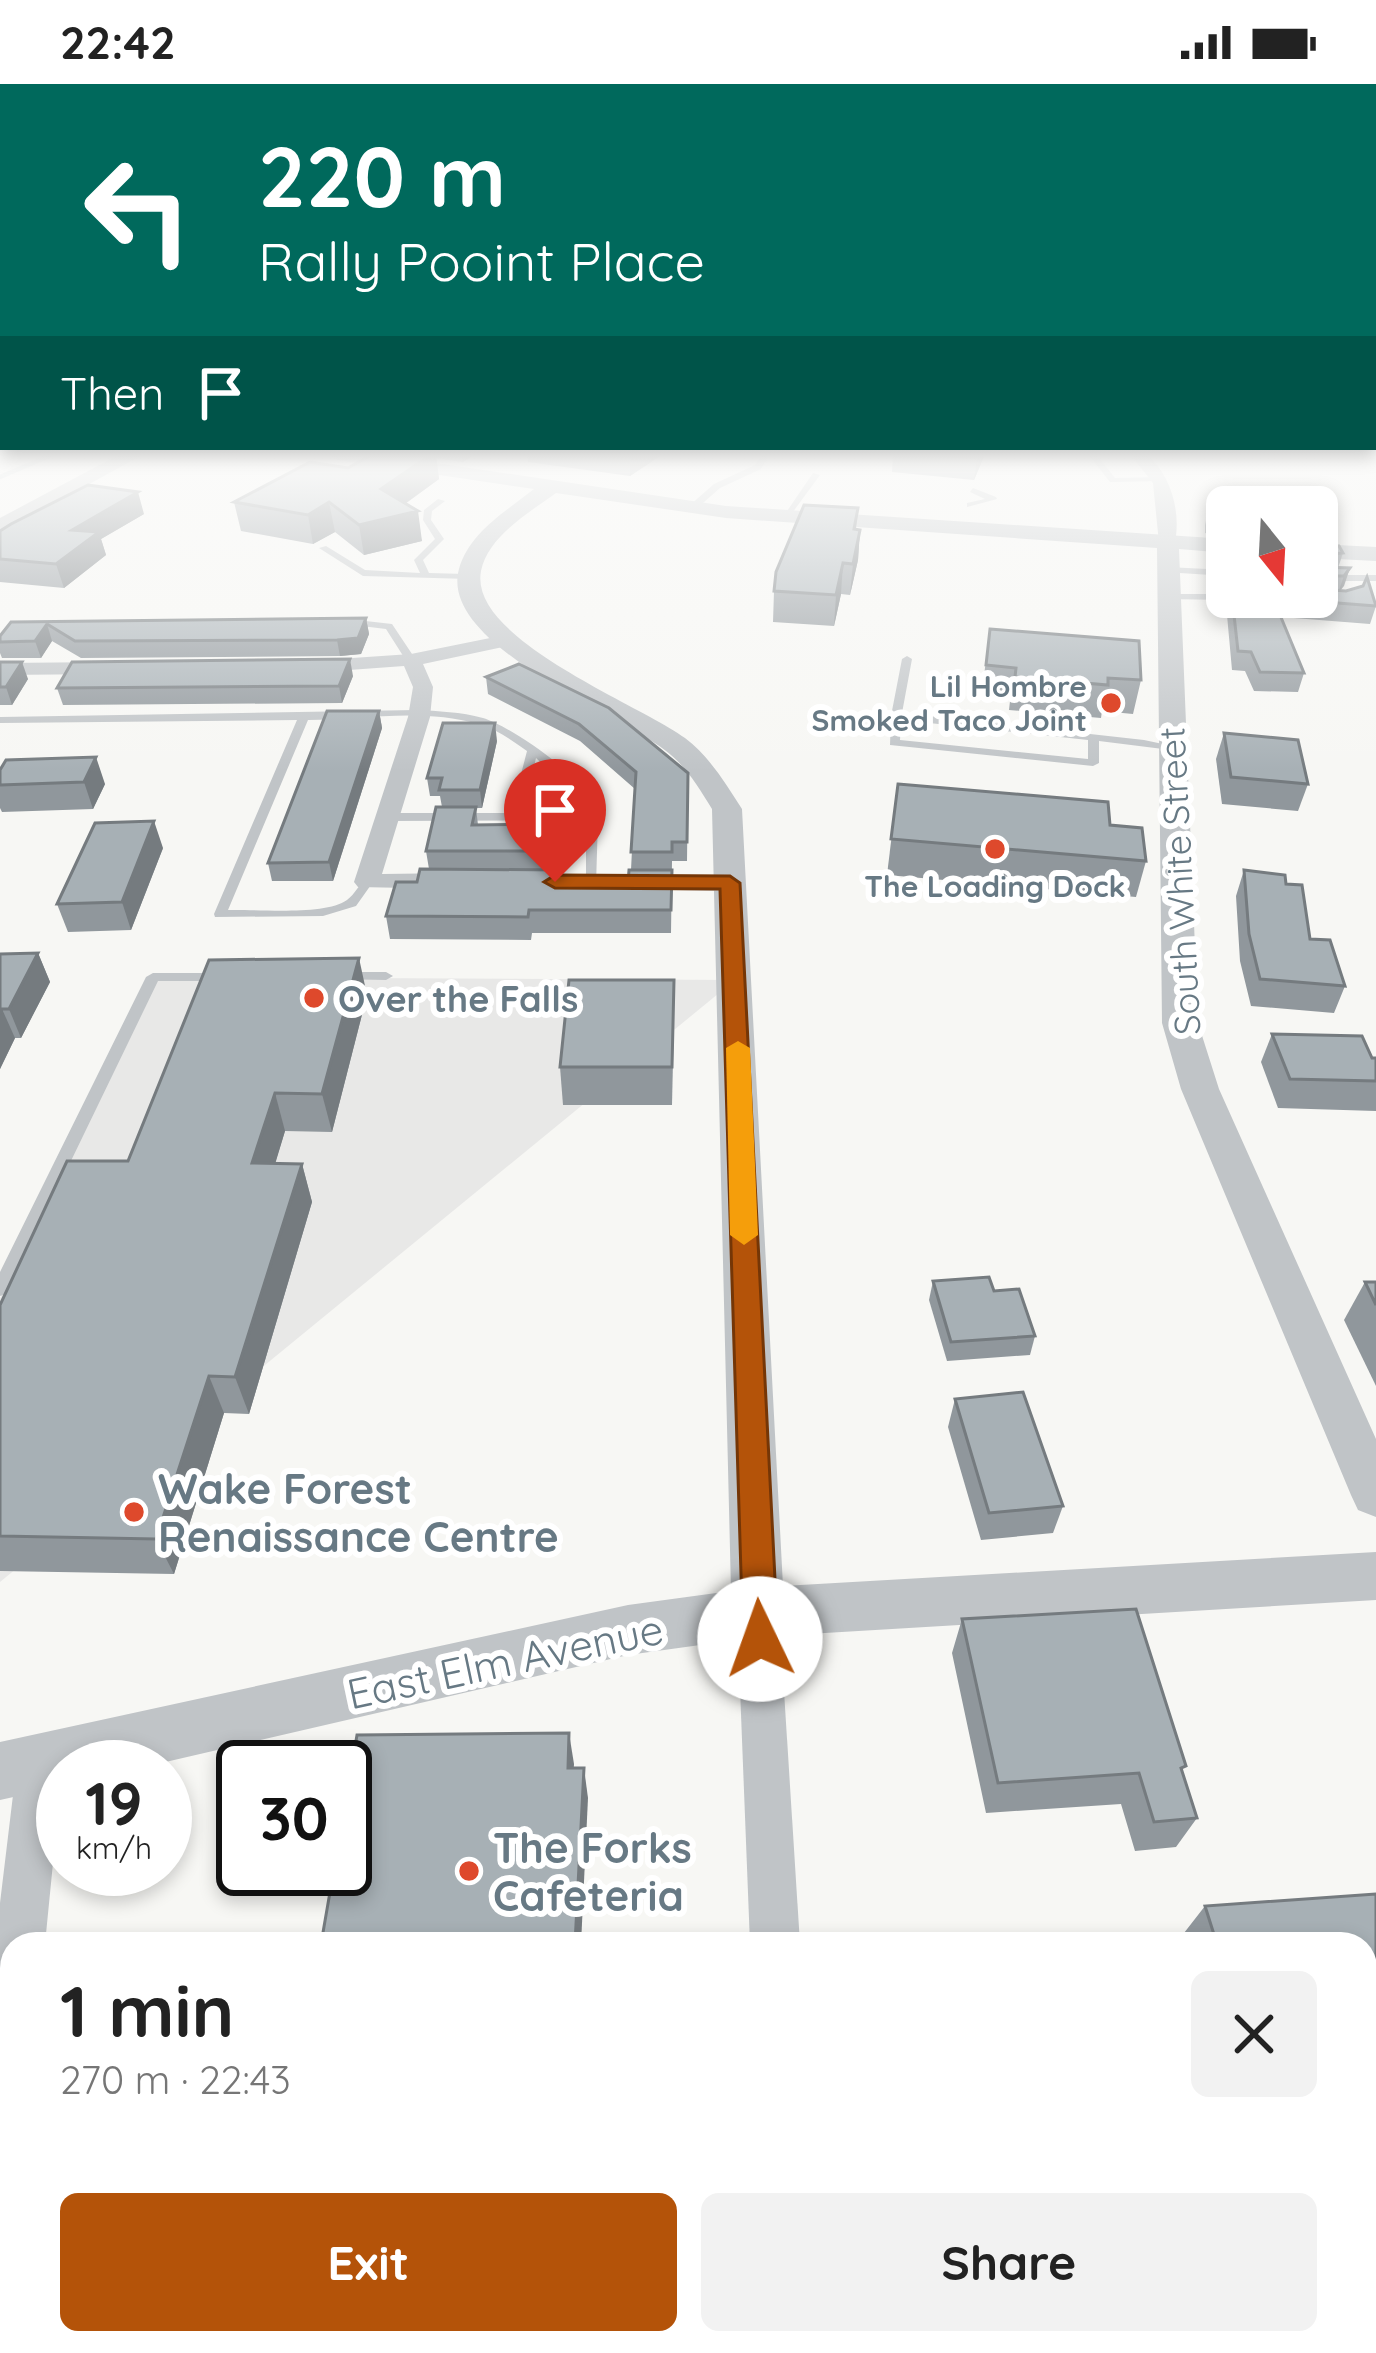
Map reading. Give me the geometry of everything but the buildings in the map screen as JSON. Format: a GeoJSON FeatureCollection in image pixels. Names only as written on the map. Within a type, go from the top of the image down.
{"type":"FeatureCollection","features":[{"type":"Feature","properties":{"kind":"street"},"geometry":{"type":"LineString","coordinates":[[471,560],[466,577],[487,621],[505,641],[556,678],[637,719],[707,775],[727,809],[774,1932]]}},
{"type":"Feature","properties":{"kind":"street"},"geometry":{"type":"LineString","coordinates":[[1093,560],[1168,570],[1193,560]]}},
{"type":"Feature","properties":{"kind":"street","name":"South White Street"},"geometry":{"type":"LineString","coordinates":[[1168,560],[1179,1004],[1188,1057],[1376,1496]]}},
{"type":"Feature","properties":{"kind":"street"},"geometry":{"type":"LineString","coordinates":[[279,668],[411,660],[505,641]]}},
{"type":"Feature","properties":{"kind":"street"},"geometry":{"type":"LineString","coordinates":[[411,660],[423,687],[419,717],[368,882],[730,883]]}},
{"type":"Feature","properties":{"kind":"street"},"geometry":{"type":"LineString","coordinates":[[0,669],[140,668]]}},
{"type":"Feature","properties":{"kind":"street","name":"East Elm Avenue"},"geometry":{"type":"LineString","coordinates":[[20,1767],[628,1630],[758,1612],[1376,1576]]}},
{"type":"Feature","properties":{"kind":"street"},"geometry":{"type":"LineString","coordinates":[[20,1767],[20,1932]]}},
{"type":"Feature","properties":{"kind":"lane"},"geometry":{"type":"LineString","coordinates":[[342,560],[363,573],[466,577]]}},
{"type":"Feature","properties":{"kind":"lane"},"geometry":{"type":"LineString","coordinates":[[418,560],[426,576]]}},
{"type":"Feature","properties":{"kind":"lane"},"geometry":{"type":"LineString","coordinates":[[1168,570],[1206,573]]}},
{"type":"Feature","properties":{"kind":"lane"},"geometry":{"type":"LineString","coordinates":[[1168,570],[1206,587]]}},
{"type":"Feature","properties":{"kind":"lane"},"geometry":{"type":"LineString","coordinates":[[1338,579],[1376,578]]}},
{"type":"Feature","properties":{"kind":"lane"},"geometry":{"type":"LineString","coordinates":[[1353,597],[1354,580]]}},
{"type":"Feature","properties":{"kind":"lane"},"geometry":{"type":"LineString","coordinates":[[328,622],[389,626],[411,660]]}},
{"type":"Feature","properties":{"kind":"lane"},"geometry":{"type":"LineString","coordinates":[[907,659],[894,743],[1093,764],[1094,737]]}},
{"type":"Feature","properties":{"kind":"lane"},"geometry":{"type":"LineString","coordinates":[[896,716],[1172,747]]}},
{"type":"Feature","properties":{"kind":"lane"},"geometry":{"type":"LineString","coordinates":[[304,717],[220,914],[322,912],[351,903],[368,882]]}},
{"type":"Feature","properties":{"kind":"lane"},"geometry":{"type":"LineString","coordinates":[[0,720],[419,717],[482,722],[569,778],[592,805],[596,816],[592,882]]}},
{"type":"Feature","properties":{"kind":"lane"},"geometry":{"type":"LineString","coordinates":[[516,817],[532,752]]}},
{"type":"Feature","properties":{"kind":"lane"},"geometry":{"type":"LineString","coordinates":[[387,818],[596,816]]}},
{"type":"Feature","properties":{"kind":"lane"},"geometry":{"type":"LineString","coordinates":[[316,976],[386,976]]}},
{"type":"Feature","properties":{"kind":"lane"},"geometry":{"type":"LineString","coordinates":[[0,1289],[153,977],[246,977]]}},
{"type":"Feature","properties":{"kind":"shaded area"},"geometry":{"type":"Polygon","coordinates":[[[153,977],[735,980],[0,1582],[0,1298],[153,977]]]}},
{"type":"Feature","properties":{"kind":"slow traffic"},"geometry":{"type":"LineString","coordinates":[[738,1048],[744,1235]]}},
{"type":"Feature","properties":{"kind":"place","name":"Lil Hombre Smoked Taco Joint"},"geometry":{"type":"Point","coordinates":[1111,703]}},
{"type":"Feature","properties":{"kind":"place","name":"The Loading Dock"},"geometry":{"type":"Point","coordinates":[995,849]}},
{"type":"Feature","properties":{"kind":"place","name":"Over the Falls"},"geometry":{"type":"Point","coordinates":[314,998]}},
{"type":"Feature","properties":{"kind":"place","name":"Wake Forest Renaissance Centre"},"geometry":{"type":"Point","coordinates":[134,1512]}},
{"type":"Feature","properties":{"kind":"place","name":"The Forks Cafeteria"},"geometry":{"type":"Point","coordinates":[469,1871]}},
{"type":"Feature","properties":{"kind":"route"},"geometry":{"type":"LineString","coordinates":[[555,882],[730,883],[760,1639]]}}]}
